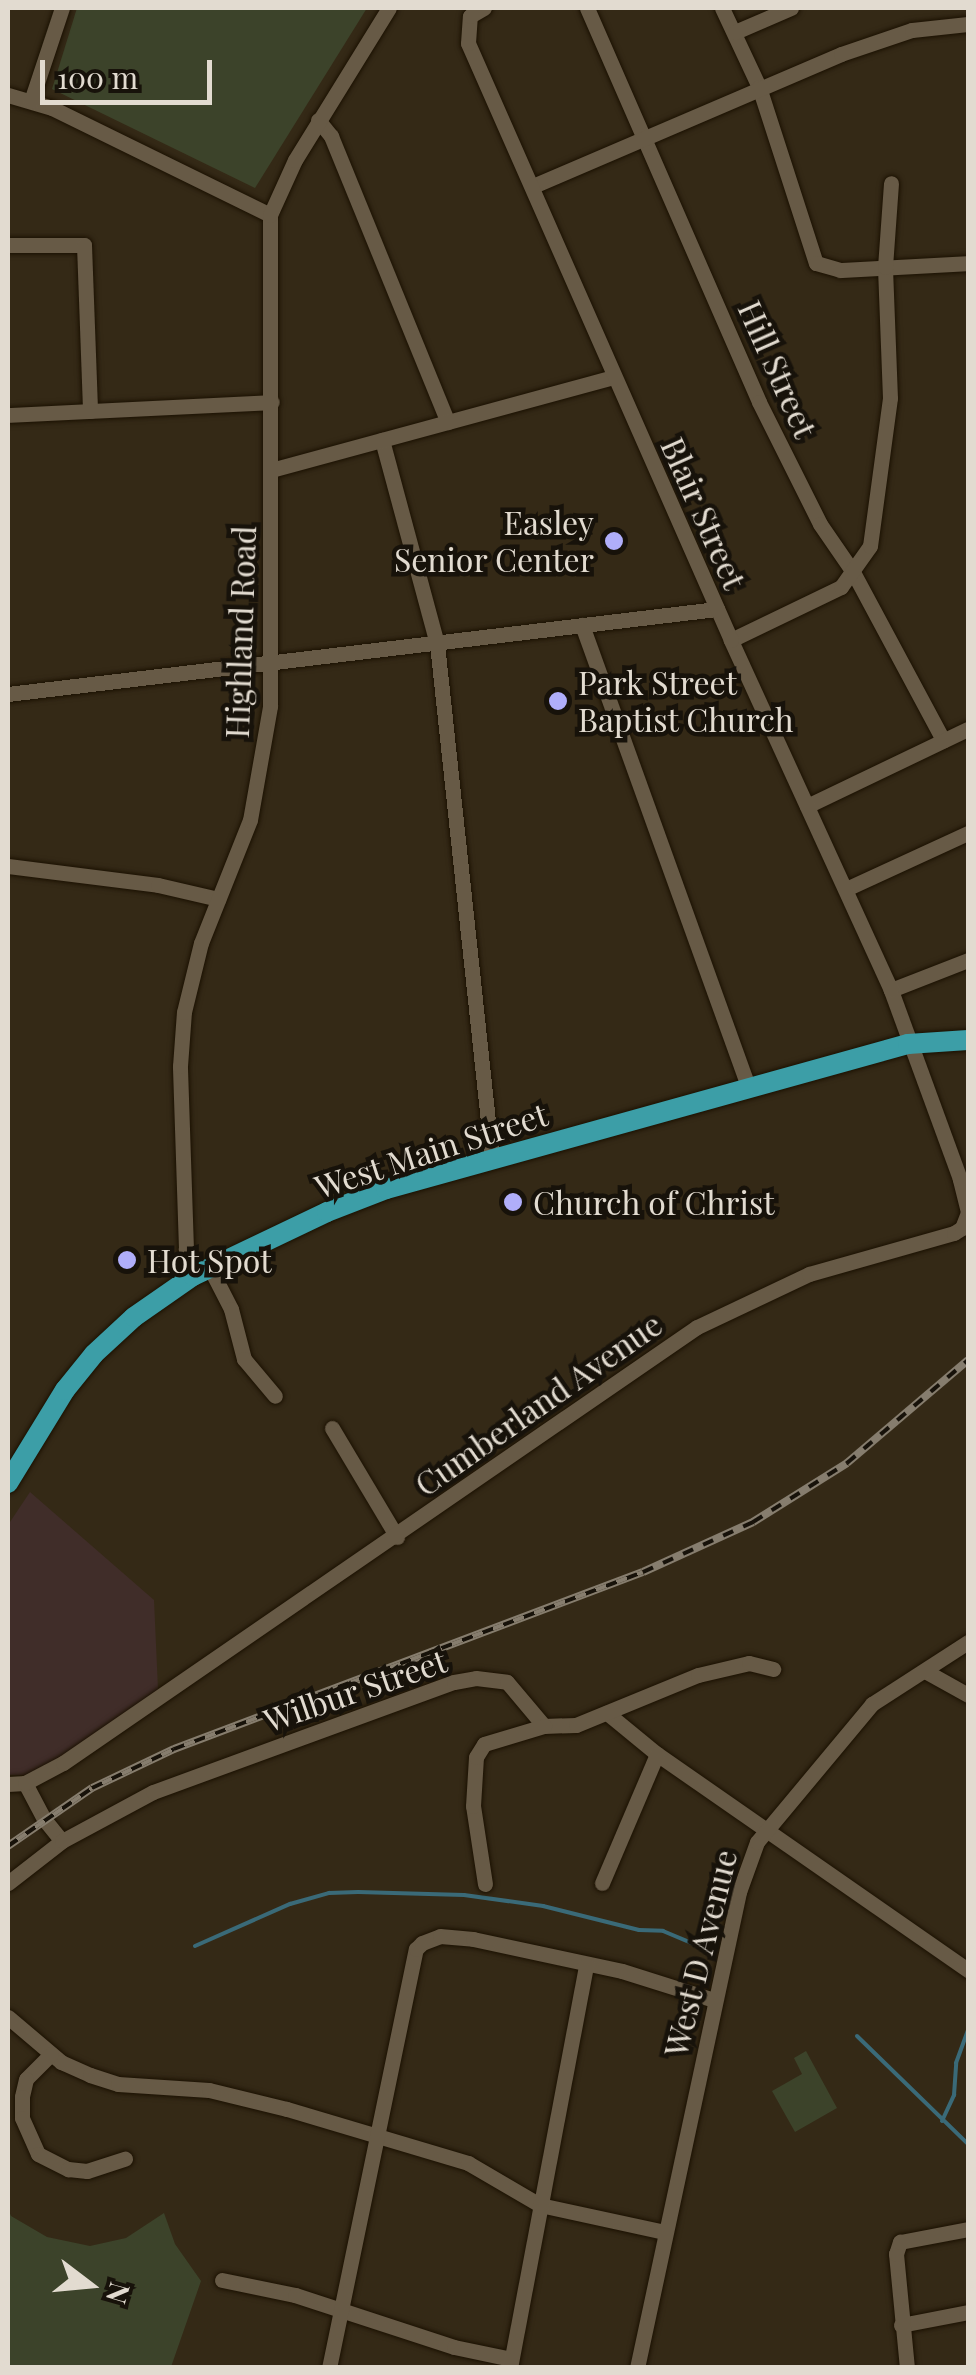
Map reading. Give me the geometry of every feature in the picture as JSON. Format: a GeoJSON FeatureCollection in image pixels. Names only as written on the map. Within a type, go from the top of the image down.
{"type":"FeatureCollection","features":[{"type":"Feature","properties":{"kind":"main road","name":"West Main Street"},"geometry":{"type":"LineString","coordinates":[[8,1483],[65,1390],[94,1354],[134,1317],[202,1272],[327,1212],[492,1159],[908,1044],[968,1040]]}},
{"type":"Feature","properties":{"kind":"street"},"geometry":{"type":"LineString","coordinates":[[31,101],[62,8]]}},
{"type":"Feature","properties":{"kind":"street","name":"Highland Road"},"geometry":{"type":"LineString","coordinates":[[275,1396],[244,1359],[232,1309],[186,1250],[180,1066],[190,977],[259,786],[272,661],[270,215],[318,120],[389,8]]}},
{"type":"Feature","properties":{"kind":"street","name":"Blair Street"},"geometry":{"type":"LineString","coordinates":[[484,8],[470,16],[468,43],[730,640],[891,990],[908,1044]]}},
{"type":"Feature","properties":{"kind":"street","name":"Hill Street"},"geometry":{"type":"LineString","coordinates":[[587,8],[759,402],[820,524],[853,572],[943,740]]}},
{"type":"Feature","properties":{"kind":"street"},"geometry":{"type":"LineString","coordinates":[[722,8],[758,87],[816,263],[840,270],[968,263]]}},
{"type":"Feature","properties":{"kind":"street"},"geometry":{"type":"LineString","coordinates":[[735,32],[791,8]]}},
{"type":"Feature","properties":{"kind":"street"},"geometry":{"type":"LineString","coordinates":[[533,186],[758,87],[912,30],[968,24]]}},
{"type":"Feature","properties":{"kind":"street"},"geometry":{"type":"LineString","coordinates":[[8,95],[31,101],[270,215]]}},
{"type":"Feature","properties":{"kind":"street"},"geometry":{"type":"LineString","coordinates":[[318,120],[338,154],[448,422]]}},
{"type":"Feature","properties":{"kind":"street"},"geometry":{"type":"LineString","coordinates":[[730,640],[841,587],[870,546],[890,398],[884,267],[891,183]]}},
{"type":"Feature","properties":{"kind":"street"},"geometry":{"type":"LineString","coordinates":[[8,245],[84,245],[90,411]]}},
{"type":"Feature","properties":{"kind":"street"},"geometry":{"type":"LineString","coordinates":[[272,470],[613,377]]}},
{"type":"Feature","properties":{"kind":"street"},"geometry":{"type":"LineString","coordinates":[[8,415],[272,402]]}},
{"type":"Feature","properties":{"kind":"street"},"geometry":{"type":"LineString","coordinates":[[382,440],[437,644],[492,1159]]}},
{"type":"Feature","properties":{"kind":"street"},"geometry":{"type":"LineString","coordinates":[[8,694],[717,608]]}},
{"type":"Feature","properties":{"kind":"street"},"geometry":{"type":"LineString","coordinates":[[582,625],[748,1087]]}},
{"type":"Feature","properties":{"kind":"street"},"geometry":{"type":"LineString","coordinates":[[807,806],[968,729]]}},
{"type":"Feature","properties":{"kind":"street"},"geometry":{"type":"LineString","coordinates":[[846,889],[968,833]]}},
{"type":"Feature","properties":{"kind":"street"},"geometry":{"type":"LineString","coordinates":[[8,866],[158,885],[218,900]]}},
{"type":"Feature","properties":{"kind":"street"},"geometry":{"type":"LineString","coordinates":[[891,990],[968,960]]}},
{"type":"Feature","properties":{"kind":"street","name":"Cumberland Avenue"},"geometry":{"type":"LineString","coordinates":[[16,1784],[64,1763],[397,1537],[650,1357],[730,1307],[808,1274],[962,1228],[968,1202],[908,1044]]}},
{"type":"Feature","properties":{"kind":"street"},"geometry":{"type":"LineString","coordinates":[[332,1428],[397,1537]]}},
{"type":"Feature","properties":{"kind":"street","name":"West D Avenue"},"geometry":{"type":"LineString","coordinates":[[637,2368],[739,1892],[765,1829],[872,1704],[968,1642]]}},
{"type":"Feature","properties":{"kind":"street"},"geometry":{"type":"LineString","coordinates":[[485,1884],[473,1806],[476,1757],[484,1744],[544,1726],[576,1725],[698,1674],[748,1663],[772,1669]]}},
{"type":"Feature","properties":{"kind":"street"},"geometry":{"type":"LineString","coordinates":[[925,1671],[968,1695]]}},
{"type":"Feature","properties":{"kind":"street","name":"Wilbur Street"},"geometry":{"type":"LineString","coordinates":[[8,1883],[62,1841],[188,1777],[454,1682],[476,1678],[507,1682],[544,1726]]}},
{"type":"Feature","properties":{"kind":"street"},"geometry":{"type":"LineString","coordinates":[[607,1712],[656,1754],[968,1970]]}},
{"type":"Feature","properties":{"kind":"street"},"geometry":{"type":"LineString","coordinates":[[602,1883],[656,1754]]}},
{"type":"Feature","properties":{"kind":"street"},"geometry":{"type":"LineString","coordinates":[[16,1784],[62,1841]]}},
{"type":"Feature","properties":{"kind":"street"},"geometry":{"type":"LineString","coordinates":[[329,2368],[416,1949],[422,1943],[440,1936],[473,1939],[586,1964],[714,2000]]}},
{"type":"Feature","properties":{"kind":"street"},"geometry":{"type":"LineString","coordinates":[[222,2280],[295,2294],[510,2364],[586,1964]]}},
{"type":"Feature","properties":{"kind":"street"},"geometry":{"type":"LineString","coordinates":[[8,2017],[60,2062],[118,2084],[209,2090],[468,2163],[540,2205],[664,2232]]}},
{"type":"Feature","properties":{"kind":"street"},"geometry":{"type":"LineString","coordinates":[[51,2054],[26,2079],[22,2097],[22,2118],[38,2154],[68,2169],[87,2171],[125,2159]]}},
{"type":"Feature","properties":{"kind":"street"},"geometry":{"type":"LineString","coordinates":[[907,2368],[901,2325],[900,2242],[968,2230]]}},
{"type":"Feature","properties":{"kind":"street"},"geometry":{"type":"LineString","coordinates":[[901,2325],[968,2312]]}},
{"type":"Feature","properties":{"kind":"shaded area"},"geometry":{"type":"Polygon","coordinates":[[[30,1492],[154,1600],[158,1689],[57,1761],[24,1775],[8,1775],[8,1525],[30,1492]]]}},
{"type":"Feature","properties":{"kind":"green space"},"geometry":{"type":"Polygon","coordinates":[[[77,8],[367,8],[255,188],[52,89],[77,8]]]}},
{"type":"Feature","properties":{"kind":"green space"},"geometry":{"type":"Polygon","coordinates":[[[806,2051],[837,2108],[795,2132],[772,2091],[802,2074],[794,2058],[806,2051]]]}},
{"type":"Feature","properties":{"kind":"green space"},"geometry":{"type":"Polygon","coordinates":[[[8,2209],[11,2216],[47,2237],[90,2246],[126,2238],[164,2213],[175,2244],[201,2281],[171,2367],[8,2367],[8,2209]]]}},
{"type":"Feature","properties":{"kind":"waterway"},"geometry":{"type":"LineString","coordinates":[[195,1946],[290,1904],[329,1893],[358,1892],[464,1895],[543,1906],[639,1930],[663,1931],[701,1947]]}},
{"type":"Feature","properties":{"kind":"waterway"},"geometry":{"type":"LineString","coordinates":[[942,2121],[954,2095],[956,2063],[968,2030]]}},
{"type":"Feature","properties":{"kind":"waterway"},"geometry":{"type":"LineString","coordinates":[[857,2036],[968,2144]]}},
{"type":"Feature","properties":{"kind":"railway"},"geometry":{"type":"LineString","coordinates":[[8,1846],[92,1788],[174,1749],[643,1572],[753,1522],[847,1463],[968,1360]]}},
{"type":"Feature","properties":{"kind":"place","name":"Easley Senior Center"},"geometry":{"type":"Point","coordinates":[614,541]}},
{"type":"Feature","properties":{"kind":"place","name":"Park Street Baptist Church"},"geometry":{"type":"Point","coordinates":[558,701]}},
{"type":"Feature","properties":{"kind":"place","name":"Church of Christ"},"geometry":{"type":"Point","coordinates":[513,1202]}},
{"type":"Feature","properties":{"kind":"place","name":"Hot Spot"},"geometry":{"type":"Point","coordinates":[127,1260]}}]}
